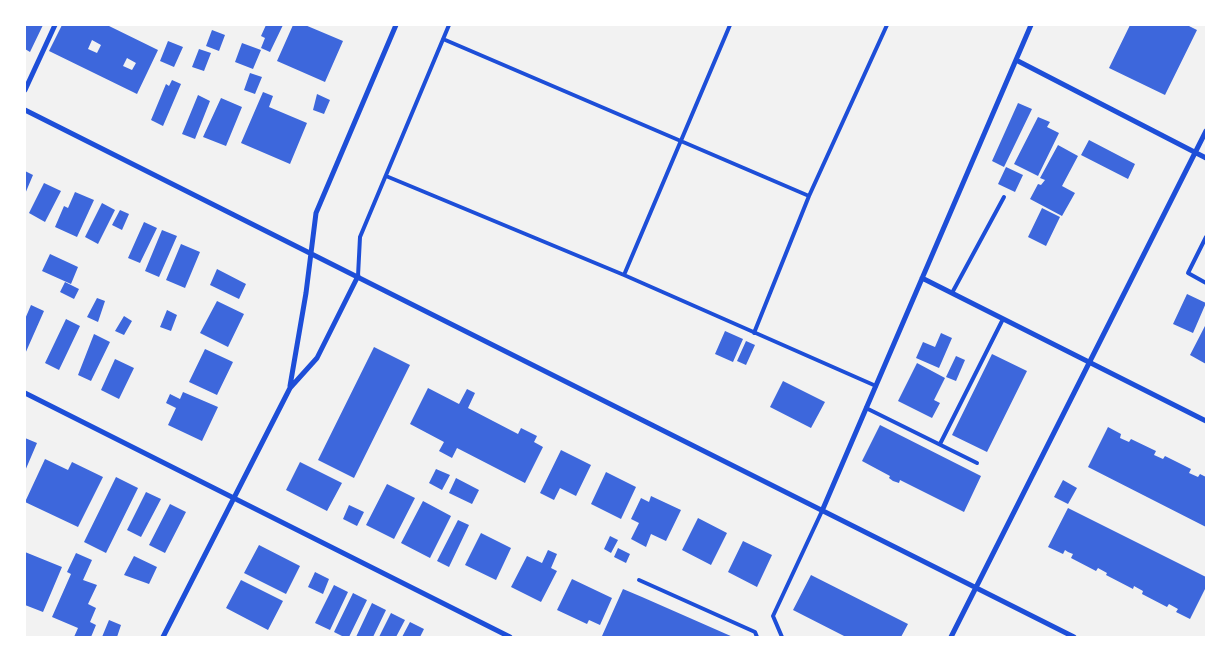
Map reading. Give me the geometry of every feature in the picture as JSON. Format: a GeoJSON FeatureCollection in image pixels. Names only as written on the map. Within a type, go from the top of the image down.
{"type":"FeatureCollection","features":[{"type":"Feature","properties":{"kind":"street"},"geometry":{"type":"LineString","coordinates":[[25,90],[55,25]]}},
{"type":"Feature","properties":{"kind":"street"},"geometry":{"type":"LineString","coordinates":[[290,388],[316,213],[396,25]]}},
{"type":"Feature","properties":{"kind":"street"},"geometry":{"type":"LineString","coordinates":[[822,511],[1030,25]]}},
{"type":"Feature","properties":{"kind":"street"},"geometry":{"type":"LineString","coordinates":[[1016,60],[1206,158]]}},
{"type":"Feature","properties":{"kind":"street"},"geometry":{"type":"LineString","coordinates":[[25,110],[311,252],[1074,637]]}},
{"type":"Feature","properties":{"kind":"street"},"geometry":{"type":"LineString","coordinates":[[951,637],[1206,131]]}},
{"type":"Feature","properties":{"kind":"street"},"geometry":{"type":"LineString","coordinates":[[163,637],[290,388],[317,358],[358,276]]}},
{"type":"Feature","properties":{"kind":"street"},"geometry":{"type":"LineString","coordinates":[[922,278],[1206,422]]}},
{"type":"Feature","properties":{"kind":"street"},"geometry":{"type":"LineString","coordinates":[[25,393],[510,637]]}},
{"type":"Feature","properties":{"kind":"lane"},"geometry":{"type":"LineString","coordinates":[[358,276],[360,237],[449,25]]}},
{"type":"Feature","properties":{"kind":"lane"},"geometry":{"type":"LineString","coordinates":[[624,275],[730,25]]}},
{"type":"Feature","properties":{"kind":"lane"},"geometry":{"type":"LineString","coordinates":[[754,333],[809,196],[887,25]]}},
{"type":"Feature","properties":{"kind":"lane"},"geometry":{"type":"LineString","coordinates":[[443,39],[809,196]]}},
{"type":"Feature","properties":{"kind":"lane"},"geometry":{"type":"LineString","coordinates":[[386,176],[624,275],[876,386]]}},
{"type":"Feature","properties":{"kind":"lane"},"geometry":{"type":"LineString","coordinates":[[952,293],[1004,197]]}},
{"type":"Feature","properties":{"kind":"lane"},"geometry":{"type":"LineString","coordinates":[[1206,237],[1188,273],[1206,283]]}},
{"type":"Feature","properties":{"kind":"lane"},"geometry":{"type":"LineString","coordinates":[[940,444],[1003,319]]}},
{"type":"Feature","properties":{"kind":"lane"},"geometry":{"type":"LineString","coordinates":[[866,408],[977,463]]}},
{"type":"Feature","properties":{"kind":"lane"},"geometry":{"type":"LineString","coordinates":[[782,637],[773,616],[822,511]]}},
{"type":"Feature","properties":{"kind":"lane"},"geometry":{"type":"LineString","coordinates":[[640,580],[755,632],[757,637]]}},
{"type":"Feature","properties":{"kind":"building"},"geometry":{"type":"Polygon","coordinates":[[[25,25],[43,25],[30,52],[25,49],[25,25]]]}},
{"type":"Feature","properties":{"kind":"building"},"geometry":{"type":"Polygon","coordinates":[[[62,25],[107,25],[158,50],[137,94],[49,51],[62,25]],[[92,40],[88,49],[97,53],[101,45],[92,40]],[[127,58],[123,66],[132,70],[136,63],[127,58]]]}},
{"type":"Feature","properties":{"kind":"building"},"geometry":{"type":"Polygon","coordinates":[[[266,25],[283,25],[270,52],[261,48],[265,38],[261,36],[266,25]]]}},
{"type":"Feature","properties":{"kind":"building"},"geometry":{"type":"Polygon","coordinates":[[[293,25],[305,25],[343,41],[325,82],[277,61],[293,25]]]}},
{"type":"Feature","properties":{"kind":"building"},"geometry":{"type":"Polygon","coordinates":[[[1130,25],[1187,25],[1197,30],[1165,95],[1109,68],[1130,25]]]}},
{"type":"Feature","properties":{"kind":"building"},"geometry":{"type":"Polygon","coordinates":[[[212,30],[225,35],[219,51],[206,46],[212,30]]]}},
{"type":"Feature","properties":{"kind":"building"},"geometry":{"type":"Polygon","coordinates":[[[168,41],[183,47],[174,67],[160,61],[168,41]]]}},
{"type":"Feature","properties":{"kind":"building"},"geometry":{"type":"Polygon","coordinates":[[[242,43],[261,50],[253,69],[235,62],[242,43]]]}},
{"type":"Feature","properties":{"kind":"building"},"geometry":{"type":"Polygon","coordinates":[[[199,49],[211,53],[204,71],[192,67],[199,49]]]}},
{"type":"Feature","properties":{"kind":"building"},"geometry":{"type":"Polygon","coordinates":[[[250,73],[262,77],[255,94],[244,90],[250,73]]]}},
{"type":"Feature","properties":{"kind":"building"},"geometry":{"type":"Polygon","coordinates":[[[172,80],[181,84],[163,126],[151,120],[166,84],[169,86],[172,80]]]}},
{"type":"Feature","properties":{"kind":"building"},"geometry":{"type":"Polygon","coordinates":[[[263,92],[273,96],[269,107],[307,123],[290,164],[241,143],[263,92]]]}},
{"type":"Feature","properties":{"kind":"building"},"geometry":{"type":"Polygon","coordinates":[[[317,94],[330,100],[324,114],[313,110],[317,94]]]}},
{"type":"Feature","properties":{"kind":"building"},"geometry":{"type":"Polygon","coordinates":[[[198,95],[210,101],[195,139],[182,134],[198,95]]]}},
{"type":"Feature","properties":{"kind":"building"},"geometry":{"type":"Polygon","coordinates":[[[221,98],[242,107],[226,146],[203,137],[221,98]]]}},
{"type":"Feature","properties":{"kind":"building"},"geometry":{"type":"Polygon","coordinates":[[[1018,103],[1032,109],[1004,167],[992,161],[1018,103]]]}},
{"type":"Feature","properties":{"kind":"building"},"geometry":{"type":"Polygon","coordinates":[[[1038,117],[1050,122],[1047,127],[1059,133],[1038,176],[1014,164],[1038,117]]]}},
{"type":"Feature","properties":{"kind":"building"},"geometry":{"type":"Polygon","coordinates":[[[1089,140],[1135,164],[1128,179],[1081,155],[1089,140]]]}},
{"type":"Feature","properties":{"kind":"building"},"geometry":{"type":"Polygon","coordinates":[[[1058,145],[1078,156],[1062,186],[1075,193],[1062,216],[1030,199],[1038,184],[1041,185],[1045,180],[1040,178],[1058,145]]]}},
{"type":"Feature","properties":{"kind":"building"},"geometry":{"type":"Polygon","coordinates":[[[1006,167],[1023,175],[1015,192],[998,184],[1006,167]]]}},
{"type":"Feature","properties":{"kind":"building"},"geometry":{"type":"Polygon","coordinates":[[[25,171],[33,175],[25,194],[25,171]]]}},
{"type":"Feature","properties":{"kind":"building"},"geometry":{"type":"Polygon","coordinates":[[[44,183],[61,191],[45,222],[29,213],[44,183]]]}},
{"type":"Feature","properties":{"kind":"building"},"geometry":{"type":"Polygon","coordinates":[[[75,192],[94,200],[77,237],[55,227],[64,206],[68,208],[75,192]]]}},
{"type":"Feature","properties":{"kind":"building"},"geometry":{"type":"Polygon","coordinates":[[[102,203],[115,210],[98,244],[85,237],[102,203]]]}},
{"type":"Feature","properties":{"kind":"building"},"geometry":{"type":"Polygon","coordinates":[[[1042,208],[1060,217],[1046,246],[1028,237],[1042,208]]]}},
{"type":"Feature","properties":{"kind":"building"},"geometry":{"type":"Polygon","coordinates":[[[120,210],[129,214],[122,230],[112,225],[120,210]]]}},
{"type":"Feature","properties":{"kind":"building"},"geometry":{"type":"Polygon","coordinates":[[[144,222],[157,228],[140,263],[128,258],[144,222]]]}},
{"type":"Feature","properties":{"kind":"building"},"geometry":{"type":"Polygon","coordinates":[[[162,230],[177,236],[159,277],[145,271],[162,230]]]}},
{"type":"Feature","properties":{"kind":"building"},"geometry":{"type":"Polygon","coordinates":[[[181,244],[200,252],[185,288],[166,280],[181,244]]]}},
{"type":"Feature","properties":{"kind":"building"},"geometry":{"type":"Polygon","coordinates":[[[50,254],[78,267],[71,284],[42,271],[50,254]]]}},
{"type":"Feature","properties":{"kind":"building"},"geometry":{"type":"Polygon","coordinates":[[[217,269],[246,284],[239,299],[210,285],[217,269]]]}},
{"type":"Feature","properties":{"kind":"building"},"geometry":{"type":"Polygon","coordinates":[[[65,282],[79,289],[74,299],[60,292],[65,282]]]}},
{"type":"Feature","properties":{"kind":"building"},"geometry":{"type":"Polygon","coordinates":[[[1187,294],[1206,303],[1193,333],[1173,324],[1187,294]]]}},
{"type":"Feature","properties":{"kind":"building"},"geometry":{"type":"Polygon","coordinates":[[[97,298],[105,301],[98,322],[87,317],[97,298]]]}},
{"type":"Feature","properties":{"kind":"building"},"geometry":{"type":"Polygon","coordinates":[[[217,301],[244,314],[228,347],[200,333],[217,301]]]}},
{"type":"Feature","properties":{"kind":"building"},"geometry":{"type":"Polygon","coordinates":[[[31,305],[44,311],[25,354],[25,319],[31,305]]]}},
{"type":"Feature","properties":{"kind":"building"},"geometry":{"type":"Polygon","coordinates":[[[167,310],[177,315],[171,331],[160,327],[167,310]]]}},
{"type":"Feature","properties":{"kind":"building"},"geometry":{"type":"Polygon","coordinates":[[[124,316],[132,321],[124,335],[115,331],[124,316]]]}},
{"type":"Feature","properties":{"kind":"building"},"geometry":{"type":"Polygon","coordinates":[[[66,319],[80,326],[59,370],[45,363],[66,319]]]}},
{"type":"Feature","properties":{"kind":"building"},"geometry":{"type":"Polygon","coordinates":[[[1206,324],[1206,364],[1190,355],[1206,324]]]}},
{"type":"Feature","properties":{"kind":"building"},"geometry":{"type":"Polygon","coordinates":[[[725,331],[743,339],[733,362],[715,354],[725,331]]]}},
{"type":"Feature","properties":{"kind":"building"},"geometry":{"type":"Polygon","coordinates":[[[941,333],[952,338],[939,368],[916,358],[923,342],[935,347],[941,333]]]}},
{"type":"Feature","properties":{"kind":"building"},"geometry":{"type":"Polygon","coordinates":[[[94,334],[110,342],[91,381],[78,375],[94,334]]]}},
{"type":"Feature","properties":{"kind":"building"},"geometry":{"type":"Polygon","coordinates":[[[746,341],[755,345],[746,365],[737,361],[746,341]]]}},
{"type":"Feature","properties":{"kind":"building"},"geometry":{"type":"Polygon","coordinates":[[[374,347],[410,365],[354,478],[318,460],[374,347]]]}},
{"type":"Feature","properties":{"kind":"building"},"geometry":{"type":"Polygon","coordinates":[[[205,349],[233,362],[217,395],[189,382],[205,349]]]}},
{"type":"Feature","properties":{"kind":"building"},"geometry":{"type":"Polygon","coordinates":[[[992,354],[1027,371],[987,452],[952,435],[992,354]]]}},
{"type":"Feature","properties":{"kind":"building"},"geometry":{"type":"Polygon","coordinates":[[[956,356],[965,360],[956,381],[946,377],[956,356]]]}},
{"type":"Feature","properties":{"kind":"building"},"geometry":{"type":"Polygon","coordinates":[[[115,359],[134,368],[119,399],[101,390],[115,359]]]}},
{"type":"Feature","properties":{"kind":"building"},"geometry":{"type":"Polygon","coordinates":[[[917,363],[945,378],[934,400],[940,403],[932,418],[898,401],[917,363]]]}},
{"type":"Feature","properties":{"kind":"building"},"geometry":{"type":"Polygon","coordinates":[[[783,381],[825,402],[811,428],[770,407],[783,381]]]}},
{"type":"Feature","properties":{"kind":"building"},"geometry":{"type":"Polygon","coordinates":[[[428,388],[459,404],[467,389],[475,393],[468,408],[518,434],[521,428],[537,436],[534,442],[543,447],[525,483],[457,448],[452,458],[439,451],[444,442],[410,424],[428,388]]]}},
{"type":"Feature","properties":{"kind":"building"},"geometry":{"type":"Polygon","coordinates":[[[183,392],[218,407],[202,441],[168,425],[176,408],[166,403],[170,394],[180,399],[183,392]]]}},
{"type":"Feature","properties":{"kind":"building"},"geometry":{"type":"Polygon","coordinates":[[[880,425],[981,476],[964,512],[900,480],[899,483],[893,481],[889,478],[890,476],[862,461],[880,425]]]}},
{"type":"Feature","properties":{"kind":"building"},"geometry":{"type":"Polygon","coordinates":[[[1108,427],[1121,434],[1120,438],[1129,442],[1131,439],[1156,451],[1154,455],[1163,459],[1165,456],[1191,469],[1189,473],[1198,477],[1200,474],[1206,477],[1206,527],[1088,467],[1108,427]]]}},
{"type":"Feature","properties":{"kind":"building"},"geometry":{"type":"Polygon","coordinates":[[[25,438],[37,443],[25,471],[25,438]]]}},
{"type":"Feature","properties":{"kind":"building"},"geometry":{"type":"Polygon","coordinates":[[[561,450],[591,465],[576,496],[560,488],[554,500],[540,493],[561,450]]]}},
{"type":"Feature","properties":{"kind":"building"},"geometry":{"type":"Polygon","coordinates":[[[45,459],[68,470],[72,462],[103,477],[78,527],[25,502],[45,459]]]}},
{"type":"Feature","properties":{"kind":"building"},"geometry":{"type":"Polygon","coordinates":[[[300,462],[342,483],[327,511],[286,490],[300,462]]]}},
{"type":"Feature","properties":{"kind":"building"},"geometry":{"type":"Polygon","coordinates":[[[436,469],[450,475],[442,490],[429,483],[436,469]]]}},
{"type":"Feature","properties":{"kind":"building"},"geometry":{"type":"Polygon","coordinates":[[[606,472],[636,487],[621,519],[591,504],[606,472]]]}},
{"type":"Feature","properties":{"kind":"building"},"geometry":{"type":"Polygon","coordinates":[[[116,477],[138,488],[106,553],[84,542],[116,477]]]}},
{"type":"Feature","properties":{"kind":"building"},"geometry":{"type":"Polygon","coordinates":[[[456,478],[479,490],[472,504],[449,493],[456,478]]]}},
{"type":"Feature","properties":{"kind":"building"},"geometry":{"type":"Polygon","coordinates":[[[1063,480],[1077,488],[1068,504],[1054,497],[1063,480]]]}},
{"type":"Feature","properties":{"kind":"building"},"geometry":{"type":"Polygon","coordinates":[[[387,484],[415,498],[394,539],[366,525],[387,484]]]}},
{"type":"Feature","properties":{"kind":"building"},"geometry":{"type":"Polygon","coordinates":[[[146,492],[161,499],[141,537],[127,530],[146,492]]]}},
{"type":"Feature","properties":{"kind":"building"},"geometry":{"type":"Polygon","coordinates":[[[651,496],[681,510],[666,541],[651,534],[646,547],[631,539],[639,523],[631,519],[641,498],[649,502],[651,496]]]}},
{"type":"Feature","properties":{"kind":"building"},"geometry":{"type":"Polygon","coordinates":[[[423,501],[451,516],[430,558],[401,543],[423,501]]]}},
{"type":"Feature","properties":{"kind":"building"},"geometry":{"type":"Polygon","coordinates":[[[170,504],[186,512],[165,553],[149,545],[170,504]]]}},
{"type":"Feature","properties":{"kind":"building"},"geometry":{"type":"Polygon","coordinates":[[[349,505],[364,512],[357,526],[343,519],[349,505]]]}},
{"type":"Feature","properties":{"kind":"building"},"geometry":{"type":"Polygon","coordinates":[[[1068,508],[1206,577],[1206,587],[1190,619],[1176,612],[1178,609],[1169,604],[1167,607],[1142,594],[1143,591],[1134,586],[1133,589],[1106,575],[1107,573],[1098,568],[1096,571],[1071,558],[1073,554],[1065,550],[1063,554],[1048,547],[1068,508]]]}},
{"type":"Feature","properties":{"kind":"building"},"geometry":{"type":"Polygon","coordinates":[[[698,518],[727,533],[711,565],[682,550],[698,518]]]}},
{"type":"Feature","properties":{"kind":"building"},"geometry":{"type":"Polygon","coordinates":[[[458,520],[469,525],[449,567],[437,561],[458,520]]]}},
{"type":"Feature","properties":{"kind":"building"},"geometry":{"type":"Polygon","coordinates":[[[481,533],[511,548],[496,580],[465,565],[481,533]]]}},
{"type":"Feature","properties":{"kind":"building"},"geometry":{"type":"Polygon","coordinates":[[[610,536],[618,540],[611,553],[604,549],[610,536]]]}},
{"type":"Feature","properties":{"kind":"building"},"geometry":{"type":"Polygon","coordinates":[[[743,541],[772,555],[757,587],[728,572],[743,541]]]}},
{"type":"Feature","properties":{"kind":"building"},"geometry":{"type":"Polygon","coordinates":[[[259,545],[300,566],[286,594],[244,573],[259,545]]]}},
{"type":"Feature","properties":{"kind":"building"},"geometry":{"type":"Polygon","coordinates":[[[618,548],[630,554],[626,563],[614,557],[618,548]]]}},
{"type":"Feature","properties":{"kind":"building"},"geometry":{"type":"Polygon","coordinates":[[[548,550],[557,554],[551,568],[557,571],[541,602],[511,587],[527,556],[542,563],[548,550]]]}},
{"type":"Feature","properties":{"kind":"building"},"geometry":{"type":"Polygon","coordinates":[[[25,552],[62,567],[43,612],[25,605],[25,552]]]}},
{"type":"Feature","properties":{"kind":"building"},"geometry":{"type":"Polygon","coordinates":[[[76,553],[92,560],[83,580],[97,585],[88,604],[96,608],[90,622],[96,625],[91,637],[74,637],[78,628],[52,617],[71,574],[67,572],[76,553]]]}},
{"type":"Feature","properties":{"kind":"building"},"geometry":{"type":"Polygon","coordinates":[[[134,556],[157,567],[149,584],[124,575],[134,556]]]}},
{"type":"Feature","properties":{"kind":"building"},"geometry":{"type":"Polygon","coordinates":[[[315,572],[329,579],[323,594],[308,587],[315,572]]]}},
{"type":"Feature","properties":{"kind":"building"},"geometry":{"type":"Polygon","coordinates":[[[811,575],[908,624],[901,637],[846,637],[793,610],[811,575]]]}},
{"type":"Feature","properties":{"kind":"building"},"geometry":{"type":"Polygon","coordinates":[[[572,579],[612,598],[600,625],[589,620],[587,624],[557,610],[572,579]]]}},
{"type":"Feature","properties":{"kind":"building"},"geometry":{"type":"Polygon","coordinates":[[[241,580],[283,601],[268,630],[226,608],[241,580]]]}},
{"type":"Feature","properties":{"kind":"building"},"geometry":{"type":"Polygon","coordinates":[[[334,585],[348,592],[330,630],[315,623],[334,585]]]}},
{"type":"Feature","properties":{"kind":"building"},"geometry":{"type":"Polygon","coordinates":[[[623,589],[733,637],[604,637],[602,636],[623,589]]]}},
{"type":"Feature","properties":{"kind":"building"},"geometry":{"type":"Polygon","coordinates":[[[353,593],[367,600],[349,637],[344,637],[334,632],[353,593]]]}},
{"type":"Feature","properties":{"kind":"building"},"geometry":{"type":"Polygon","coordinates":[[[372,603],[386,610],[373,637],[356,637],[372,603]]]}},
{"type":"Feature","properties":{"kind":"building"},"geometry":{"type":"Polygon","coordinates":[[[391,613],[405,620],[396,637],[379,637],[391,613]]]}},
{"type":"Feature","properties":{"kind":"building"},"geometry":{"type":"Polygon","coordinates":[[[109,620],[121,625],[117,637],[102,637],[109,620]]]}},
{"type":"Feature","properties":{"kind":"building"},"geometry":{"type":"Polygon","coordinates":[[[410,622],[424,629],[420,637],[402,637],[410,622]]]}}]}
